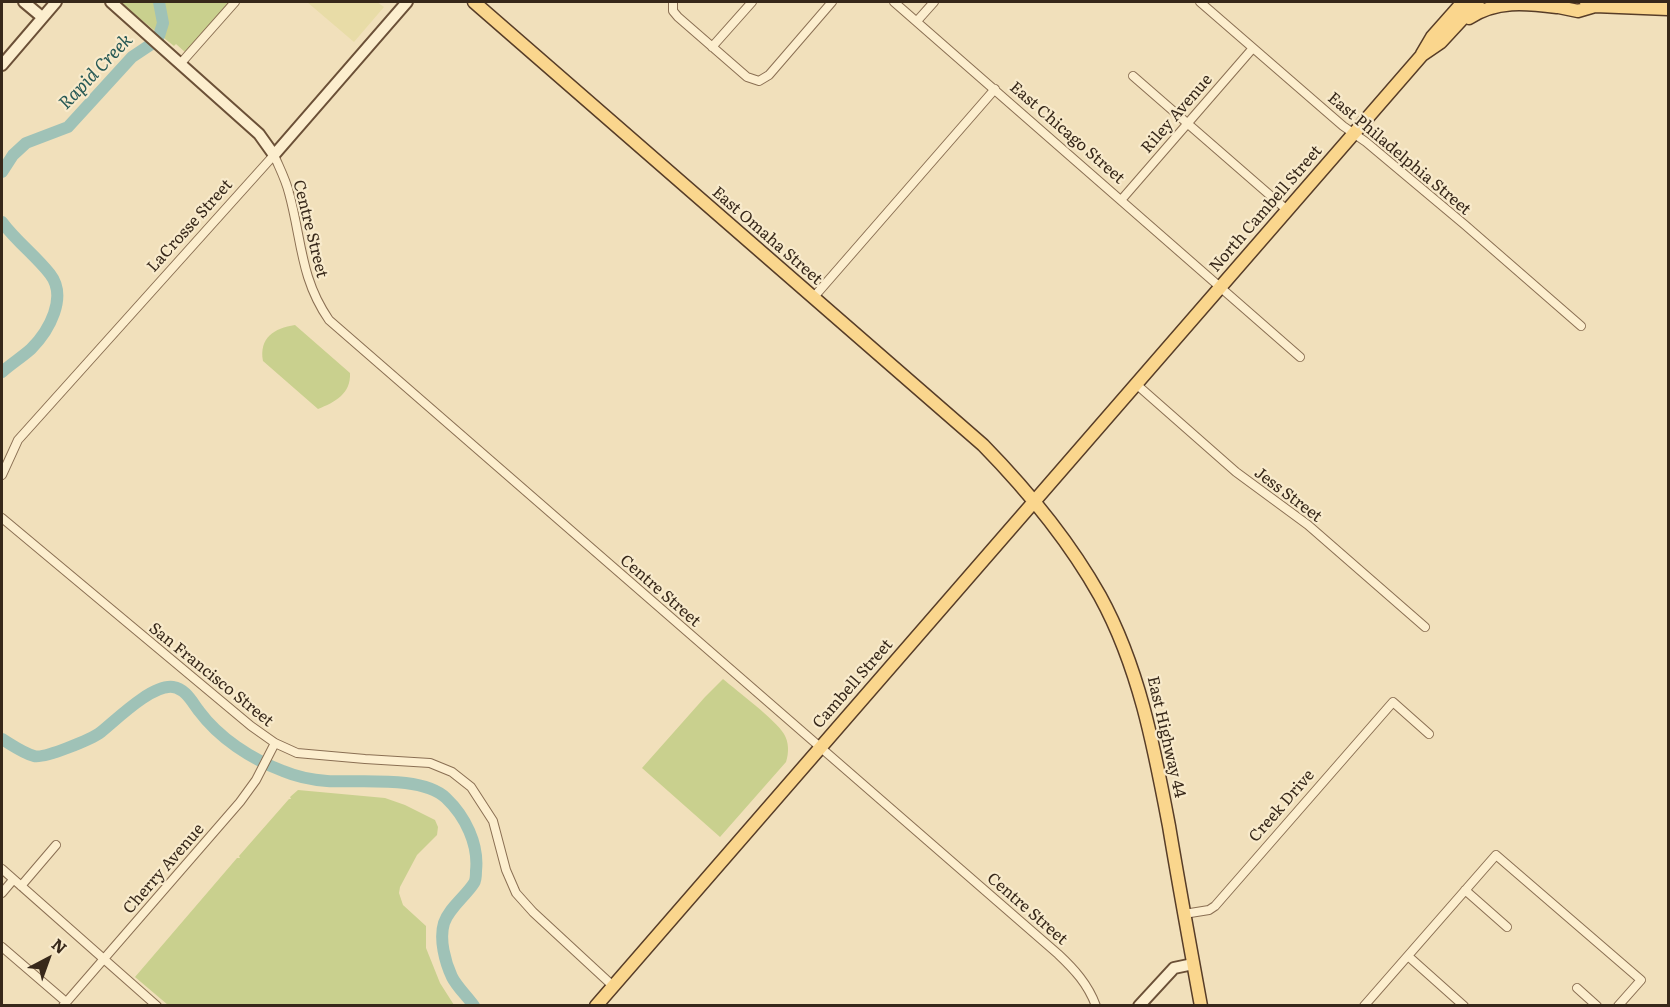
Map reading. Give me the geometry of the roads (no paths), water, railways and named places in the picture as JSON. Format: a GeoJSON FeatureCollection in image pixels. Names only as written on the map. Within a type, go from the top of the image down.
{"type":"FeatureCollection","features":[{"type":"Feature","properties":{"kind":"main road","name":"East Omaha Street"},"geometry":{"type":"LineString","coordinates":[[474,2],[983,445],[1035,500]]}},
{"type":"Feature","properties":{"kind":"main road"},"geometry":{"type":"LineString","coordinates":[[1444,23],[1456,2]]}},
{"type":"Feature","properties":{"kind":"main road","name":"North Cambell Street"},"geometry":{"type":"LineString","coordinates":[[1422,55],[1426,45],[1463,2]]}},
{"type":"Feature","properties":{"kind":"main road","name":"North Cambell Street"},"geometry":{"type":"LineString","coordinates":[[1136,384],[1422,55],[1441,42],[1478,2]]}},
{"type":"Feature","properties":{"kind":"main road"},"geometry":{"type":"LineString","coordinates":[[1441,42],[1474,14],[1494,4],[1512,2],[1557,7]]}},
{"type":"Feature","properties":{"kind":"main road"},"geometry":{"type":"LineString","coordinates":[[1536,2],[1578,11],[1591,4],[1668,9]]}},
{"type":"Feature","properties":{"kind":"main road","name":"Cambell Street"},"geometry":{"type":"LineString","coordinates":[[596,1005],[1136,384]]}},
{"type":"Feature","properties":{"kind":"main road","name":"East Highway 44"},"geometry":{"type":"LineString","coordinates":[[1035,500],[1075,555],[1100,596],[1134,674],[1152,741],[1201,1005]]}},
{"type":"Feature","properties":{"kind":"street"},"geometry":{"type":"LineString","coordinates":[[24,2],[42,17]]}},
{"type":"Feature","properties":{"kind":"street"},"geometry":{"type":"LineString","coordinates":[[2,65],[56,2]]}},
{"type":"Feature","properties":{"kind":"street"},"geometry":{"type":"LineString","coordinates":[[111,2],[259,134],[274,155]]}},
{"type":"Feature","properties":{"kind":"street"},"geometry":{"type":"LineString","coordinates":[[181,63],[235,2]]}},
{"type":"Feature","properties":{"kind":"street","name":"LaCrosse Street"},"geometry":{"type":"LineString","coordinates":[[2,475],[18,440],[274,155],[407,2]]}},
{"type":"Feature","properties":{"kind":"street"},"geometry":{"type":"LineString","coordinates":[[671,2],[674,14],[747,77],[755,81],[762,80],[832,2]]}},
{"type":"Feature","properties":{"kind":"street"},"geometry":{"type":"LineString","coordinates":[[712,47],[752,2]]}},
{"type":"Feature","properties":{"kind":"street","name":"East Chicago Street"},"geometry":{"type":"LineString","coordinates":[[894,2],[1300,357]]}},
{"type":"Feature","properties":{"kind":"street"},"geometry":{"type":"LineString","coordinates":[[917,21],[934,2]]}},
{"type":"Feature","properties":{"kind":"street","name":"East Philadelphia Street"},"geometry":{"type":"LineString","coordinates":[[1200,2],[1581,326]]}},
{"type":"Feature","properties":{"kind":"street","name":"Riley Avenue"},"geometry":{"type":"LineString","coordinates":[[1122,199],[1253,48]]}},
{"type":"Feature","properties":{"kind":"street"},"geometry":{"type":"LineString","coordinates":[[1133,76],[1287,210]]}},
{"type":"Feature","properties":{"kind":"street"},"geometry":{"type":"LineString","coordinates":[[813,298],[995,89]]}},
{"type":"Feature","properties":{"kind":"street","name":"Centre Street"},"geometry":{"type":"LineString","coordinates":[[274,155],[289,190],[299,247],[308,280],[329,320],[1076,971],[1087,986],[1096,1005]]}},
{"type":"Feature","properties":{"kind":"street","name":"Jess Street"},"geometry":{"type":"LineString","coordinates":[[1136,384],[1249,483],[1308,525],[1425,627]]}},
{"type":"Feature","properties":{"kind":"street","name":"San Francisco Street"},"geometry":{"type":"LineString","coordinates":[[2,518],[250,726],[275,743],[297,753],[430,763],[452,772],[471,787],[493,821],[506,870],[516,893],[533,912],[614,986]]}},
{"type":"Feature","properties":{"kind":"street","name":"Creek Drive"},"geometry":{"type":"LineString","coordinates":[[1185,914],[1209,910],[1215,906],[1393,702],[1429,734]]}},
{"type":"Feature","properties":{"kind":"street","name":"Cherry Avenue"},"geometry":{"type":"LineString","coordinates":[[65,1004],[240,802],[256,780],[275,743]]}},
{"type":"Feature","properties":{"kind":"street"},"geometry":{"type":"LineString","coordinates":[[21,886],[56,845]]}},
{"type":"Feature","properties":{"kind":"street"},"geometry":{"type":"LineString","coordinates":[[1364,1005],[1497,855],[1641,980],[1618,1005]]}},
{"type":"Feature","properties":{"kind":"street"},"geometry":{"type":"LineString","coordinates":[[2,869],[157,1005]]}},
{"type":"Feature","properties":{"kind":"street"},"geometry":{"type":"LineString","coordinates":[[2,893],[13,880]]}},
{"type":"Feature","properties":{"kind":"street"},"geometry":{"type":"LineString","coordinates":[[1465,891],[1507,927]]}},
{"type":"Feature","properties":{"kind":"street"},"geometry":{"type":"LineString","coordinates":[[2,947],[65,1004]]}},
{"type":"Feature","properties":{"kind":"street"},"geometry":{"type":"LineString","coordinates":[[1408,956],[1464,1005]]}},
{"type":"Feature","properties":{"kind":"street"},"geometry":{"type":"LineString","coordinates":[[1139,1005],[1174,968],[1193,964]]}},
{"type":"Feature","properties":{"kind":"street"},"geometry":{"type":"LineString","coordinates":[[1577,988],[1598,1005]]}},
{"type":"Feature","properties":{"kind":"waterway","name":"Rapid Creek"},"geometry":{"type":"LineString","coordinates":[[2,172],[13,155],[26,143],[68,127],[132,57],[159,36],[163,23],[159,2]]}},
{"type":"Feature","properties":{"kind":"waterway","name":"Rapid Creek"},"geometry":{"type":"LineString","coordinates":[[2,222],[50,274],[57,293],[54,313],[38,342],[2,372]]}},
{"type":"Feature","properties":{"kind":"waterway","name":"Rapid Creek"},"geometry":{"type":"LineString","coordinates":[[2,739],[34,756],[57,752],[101,732],[155,691],[173,687],[185,693],[207,721],[226,739],[248,754],[283,771],[322,780],[406,783],[435,791],[446,798],[459,813],[469,831],[475,851],[475,882],[446,918],[442,936],[445,958],[452,977],[474,1006]]}}]}
